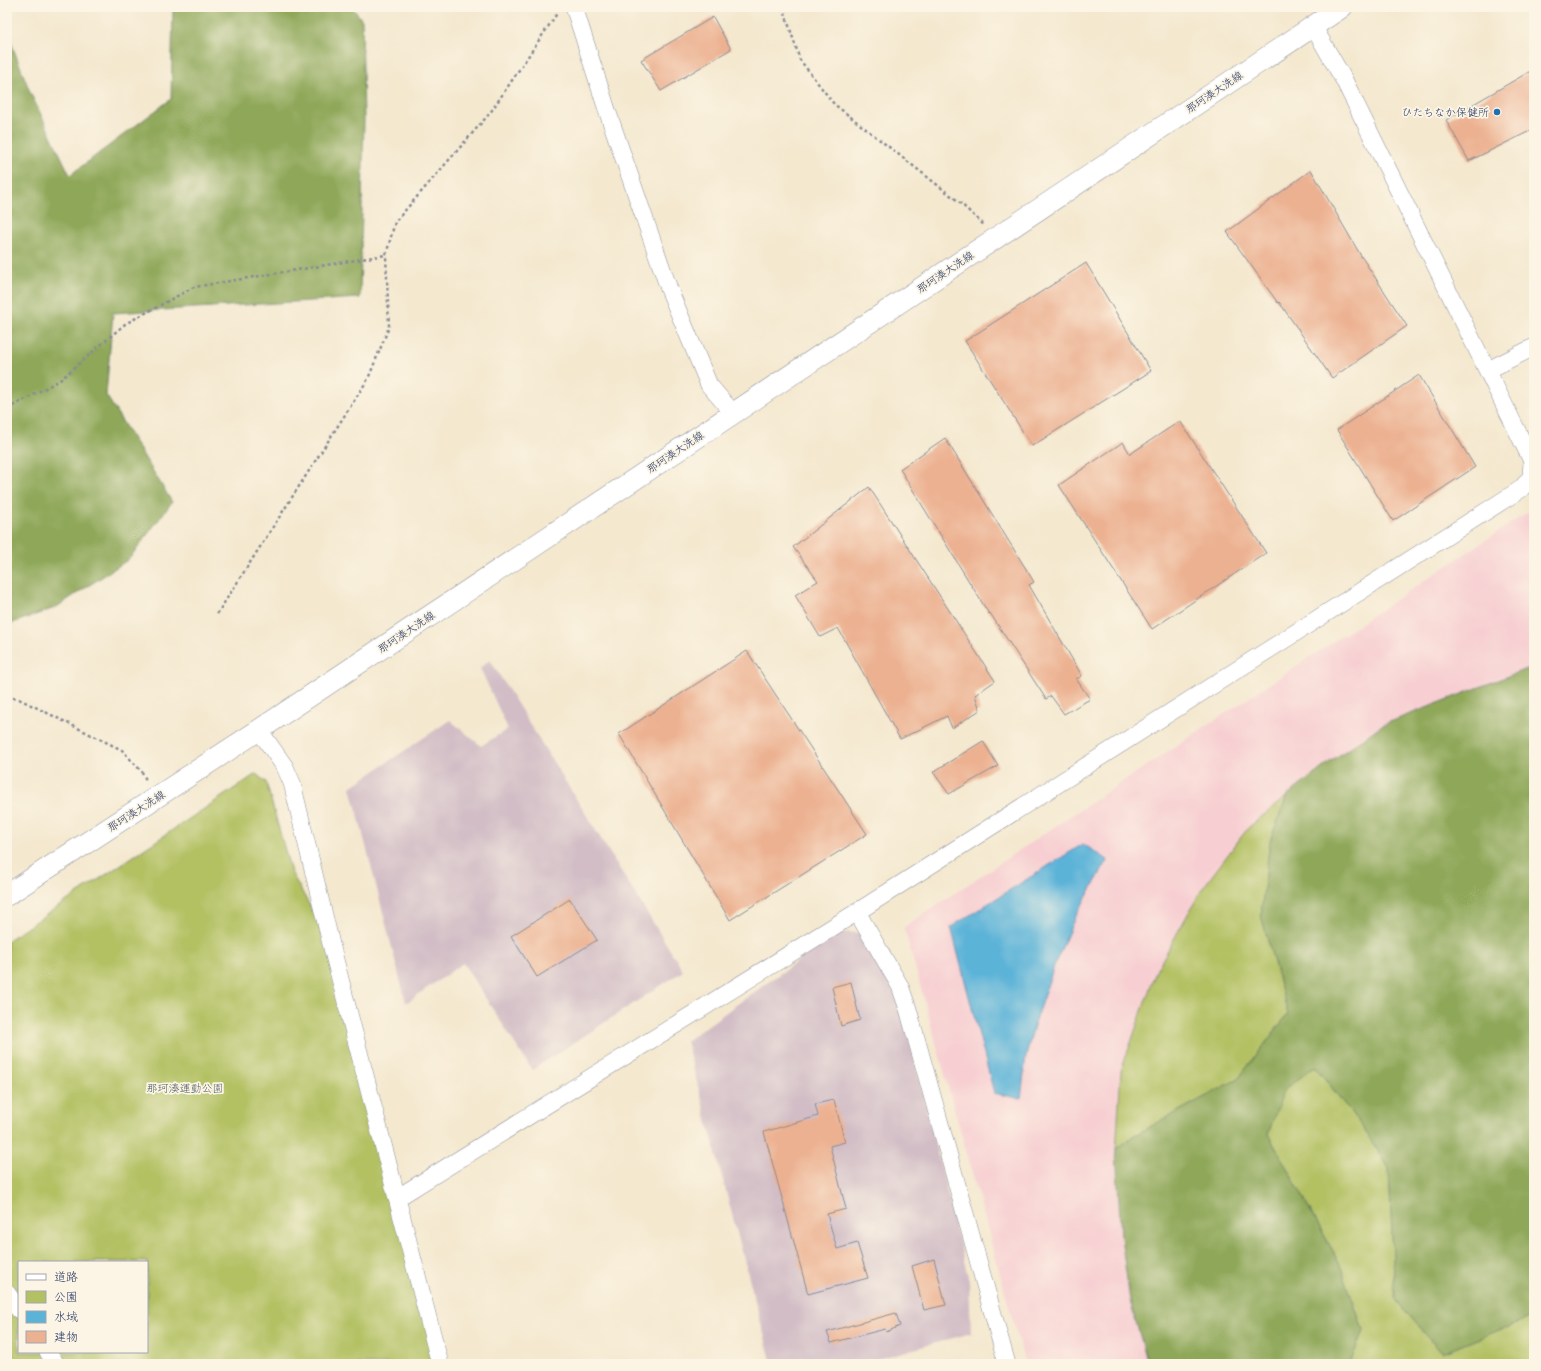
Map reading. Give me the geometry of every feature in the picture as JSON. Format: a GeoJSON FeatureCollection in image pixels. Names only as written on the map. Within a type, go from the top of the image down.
{"type":"FeatureCollection","features":[{"type":"Feature","properties":{"kind":"main road","name":"那珂湊大洗線"},"geometry":{"type":"LineString","coordinates":[[7,896],[259,730],[1342,7]]}},
{"type":"Feature","properties":{"kind":"street"},"geometry":{"type":"LineString","coordinates":[[574,7],[607,110],[669,289],[709,385],[733,413]]}},
{"type":"Feature","properties":{"kind":"street"},"geometry":{"type":"LineString","coordinates":[[397,1198],[857,912],[1521,490],[1531,477],[1532,462],[1344,80],[1313,26]]}},
{"type":"Feature","properties":{"kind":"street"},"geometry":{"type":"LineString","coordinates":[[1488,370],[1534,347]]}},
{"type":"Feature","properties":{"kind":"street"},"geometry":{"type":"LineString","coordinates":[[259,730],[285,767],[292,783],[331,944],[440,1364]]}},
{"type":"Feature","properties":{"kind":"street"},"geometry":{"type":"LineString","coordinates":[[857,912],[900,986],[908,1009],[1007,1364]]}},
{"type":"Feature","properties":{"kind":"street"},"geometry":{"type":"LineString","coordinates":[[7,1292],[18,1308]]}},
{"type":"Feature","properties":{"kind":"street"},"geometry":{"type":"LineString","coordinates":[[49,1353],[56,1364]]}},
{"type":"Feature","properties":{"kind":"path"},"geometry":{"type":"LineString","coordinates":[[217,614],[368,379],[389,327],[386,255],[395,222],[490,113],[562,7]]}},
{"type":"Feature","properties":{"kind":"path"},"geometry":{"type":"LineString","coordinates":[[783,7],[800,60],[834,104],[958,201],[997,237]]}},
{"type":"Feature","properties":{"kind":"path"},"geometry":{"type":"LineString","coordinates":[[7,408],[60,380],[125,324],[194,287],[386,255]]}},
{"type":"Feature","properties":{"kind":"path"},"geometry":{"type":"LineString","coordinates":[[7,697],[19,699],[122,750],[142,772],[155,798]]}},
{"type":"Feature","properties":{"kind":"shaded area"},"geometry":{"type":"Polygon","coordinates":[[[1534,508],[1534,1364],[1025,1364],[904,927],[1534,508]]]}},
{"type":"Feature","properties":{"kind":"shaded area"},"geometry":{"type":"Polygon","coordinates":[[[490,660],[683,971],[532,1070],[463,963],[406,1003],[351,787],[450,720],[481,746],[508,729],[480,668],[490,660]]]}},
{"type":"Feature","properties":{"kind":"shaded area"},"geometry":{"type":"Polygon","coordinates":[[[838,932],[869,933],[903,1014],[969,1281],[971,1333],[860,1364],[772,1364],[686,1041],[838,932]]]}},
{"type":"Feature","properties":{"kind":"green space"},"geometry":{"type":"Polygon","coordinates":[[[173,7],[352,7],[362,20],[364,120],[360,298],[113,313],[106,395],[172,502],[129,559],[55,608],[7,625],[7,32],[30,92],[70,175],[171,99],[173,7]]]}},
{"type":"Feature","properties":{"kind":"green space"},"geometry":{"type":"Polygon","coordinates":[[[1534,668],[1534,1316],[1442,1353],[1395,1299],[1389,1168],[1363,1128],[1315,1066],[1284,1090],[1268,1134],[1339,1262],[1363,1330],[1350,1364],[1148,1364],[1130,1301],[1121,1237],[1116,1150],[1133,1136],[1238,1079],[1288,1014],[1261,915],[1270,841],[1287,796],[1331,761],[1382,725],[1526,669],[1534,668]]]}},
{"type":"Feature","properties":{"kind":"green space","name":"那珂湊運動公園"},"geometry":{"type":"Polygon","coordinates":[[[256,774],[266,782],[291,872],[331,944],[440,1364],[7,1364],[7,941],[256,774]]]}},
{"type":"Feature","properties":{"kind":"green space"},"geometry":{"type":"Polygon","coordinates":[[[1287,796],[1270,841],[1261,915],[1288,1014],[1238,1079],[1133,1136],[1116,1150],[1121,1071],[1156,971],[1202,889],[1248,828],[1287,796]]]}},
{"type":"Feature","properties":{"kind":"green space"},"geometry":{"type":"Polygon","coordinates":[[[1315,1066],[1363,1128],[1389,1168],[1395,1299],[1442,1353],[1534,1316],[1534,1364],[1350,1364],[1363,1330],[1339,1262],[1268,1134],[1283,1090],[1315,1066]]]}},
{"type":"Feature","properties":{"kind":"water"},"geometry":{"type":"Polygon","coordinates":[[[1083,844],[1108,860],[1075,917],[1054,966],[1035,1021],[1026,1056],[1021,1099],[994,1093],[951,927],[1083,844]]]}},
{"type":"Feature","properties":{"kind":"building"},"geometry":{"type":"Polygon","coordinates":[[[713,17],[731,49],[661,91],[641,60],[713,17]]]}},
{"type":"Feature","properties":{"kind":"building","name":"ひたちなか保健所"},"geometry":{"type":"Polygon","coordinates":[[[1534,69],[1534,129],[1469,161],[1446,120],[1534,69]]]}},
{"type":"Feature","properties":{"kind":"building"},"geometry":{"type":"Polygon","coordinates":[[[1311,170],[1361,256],[1407,326],[1332,378],[1279,302],[1278,303],[1227,232],[1311,170]]]}},
{"type":"Feature","properties":{"kind":"building"},"geometry":{"type":"Polygon","coordinates":[[[1086,263],[1151,371],[1032,446],[965,341],[1086,263]]]}},
{"type":"Feature","properties":{"kind":"building"},"geometry":{"type":"Polygon","coordinates":[[[1419,375],[1475,467],[1393,521],[1337,430],[1419,375]]]}},
{"type":"Feature","properties":{"kind":"building"},"geometry":{"type":"Polygon","coordinates":[[[1180,421],[1266,553],[1152,629],[1059,485],[1123,442],[1130,454],[1180,421]]]}},
{"type":"Feature","properties":{"kind":"building"},"geometry":{"type":"Polygon","coordinates":[[[945,438],[1034,582],[1029,585],[1082,676],[1076,679],[1090,699],[1064,714],[1051,696],[1046,699],[990,613],[989,614],[900,469],[945,438]]]}},
{"type":"Feature","properties":{"kind":"building"},"geometry":{"type":"Polygon","coordinates":[[[869,487],[995,681],[975,695],[980,710],[952,728],[947,716],[900,739],[838,628],[820,637],[795,595],[818,581],[793,547],[869,487]]]}},
{"type":"Feature","properties":{"kind":"building"},"geometry":{"type":"Polygon","coordinates":[[[747,651],[867,834],[730,920],[619,734],[747,651]]]}},
{"type":"Feature","properties":{"kind":"building"},"geometry":{"type":"Polygon","coordinates":[[[983,741],[998,766],[949,794],[933,772],[983,741]]]}},
{"type":"Feature","properties":{"kind":"building"},"geometry":{"type":"Polygon","coordinates":[[[570,899],[597,940],[537,977],[511,936],[570,899]]]}},
{"type":"Feature","properties":{"kind":"building"},"geometry":{"type":"Polygon","coordinates":[[[851,982],[860,1020],[841,1026],[832,987],[851,982]]]}},
{"type":"Feature","properties":{"kind":"building"},"geometry":{"type":"Polygon","coordinates":[[[834,1100],[845,1142],[830,1146],[846,1209],[827,1214],[837,1249],[857,1243],[868,1278],[808,1294],[764,1132],[818,1116],[815,1104],[834,1100]]]}},
{"type":"Feature","properties":{"kind":"building"},"geometry":{"type":"Polygon","coordinates":[[[934,1259],[946,1305],[924,1310],[912,1266],[934,1259]]]}},
{"type":"Feature","properties":{"kind":"building"},"geometry":{"type":"Polygon","coordinates":[[[896,1313],[900,1326],[886,1332],[885,1329],[831,1343],[827,1332],[896,1313]]]}},
{"type":"Feature","properties":{"kind":"place","name":"ひたちなか保健所"},"geometry":{"type":"Point","coordinates":[1497,112]}}]}
